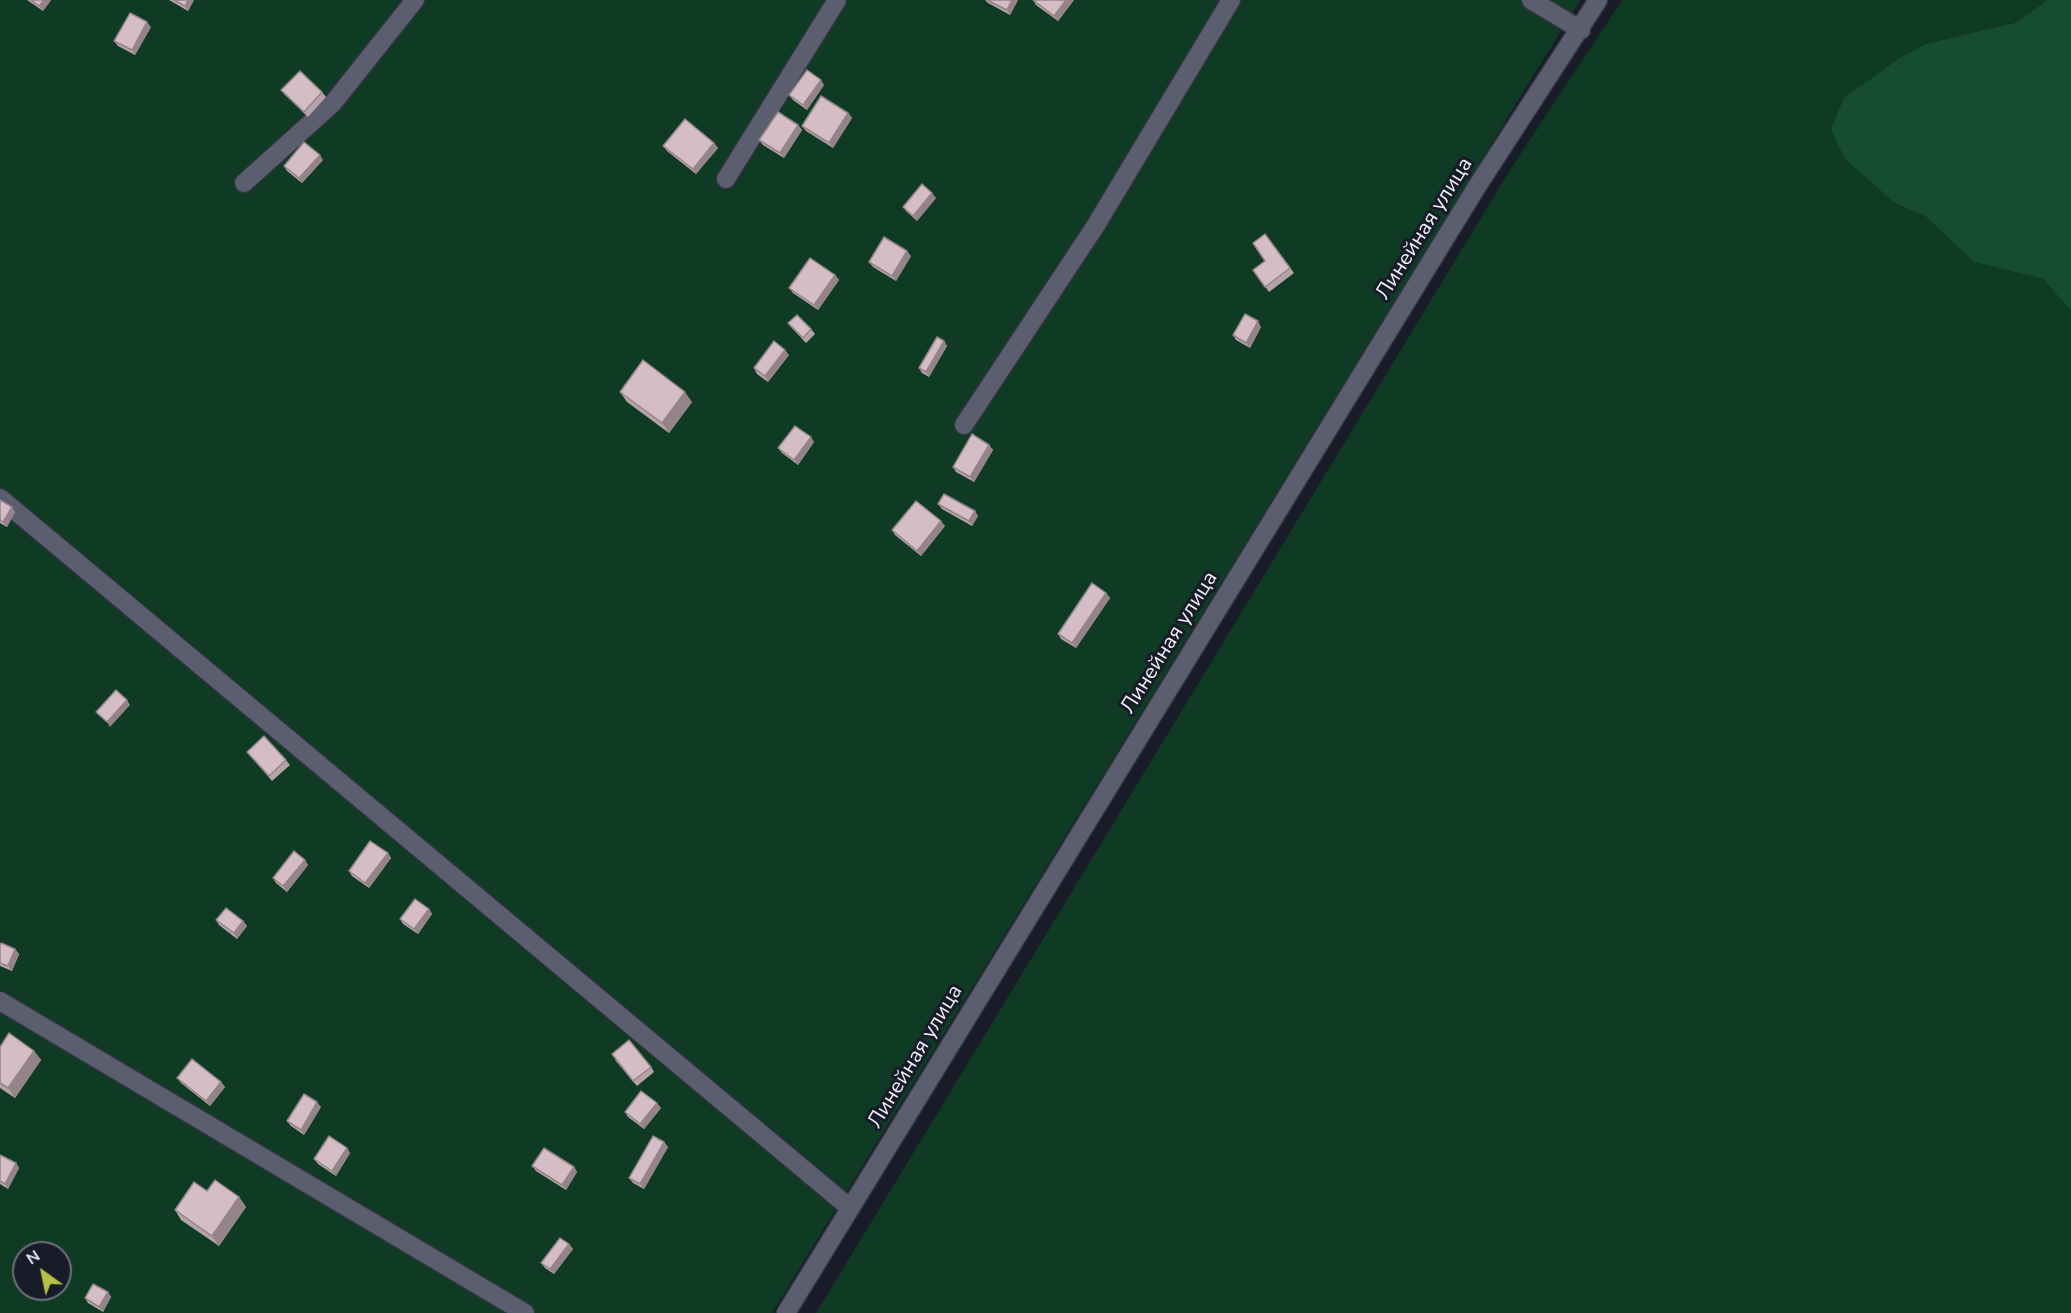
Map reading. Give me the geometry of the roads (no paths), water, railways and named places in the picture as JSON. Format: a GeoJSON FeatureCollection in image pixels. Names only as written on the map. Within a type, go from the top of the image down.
{"type":"FeatureCollection","features":[{"type":"Feature","properties":{"kind":"street"},"geometry":{"type":"LineString","coordinates":[[244,183],[333,103],[415,0]]}},
{"type":"Feature","properties":{"kind":"street"},"geometry":{"type":"LineString","coordinates":[[726,179],[837,0]]}},
{"type":"Feature","properties":{"kind":"street"},"geometry":{"type":"LineString","coordinates":[[964,425],[1096,225],[1231,0]]}},
{"type":"Feature","properties":{"kind":"street"},"geometry":{"type":"LineString","coordinates":[[1531,0],[1581,30]]}},
{"type":"Feature","properties":{"kind":"street","name":"Линейная улица"},"geometry":{"type":"LineString","coordinates":[[786,1313],[1476,188],[1581,30],[1598,0]]}},
{"type":"Feature","properties":{"kind":"street"},"geometry":{"type":"LineString","coordinates":[[0,498],[850,1208]]}},
{"type":"Feature","properties":{"kind":"street"},"geometry":{"type":"LineString","coordinates":[[0,1001],[525,1313]]}}]}
